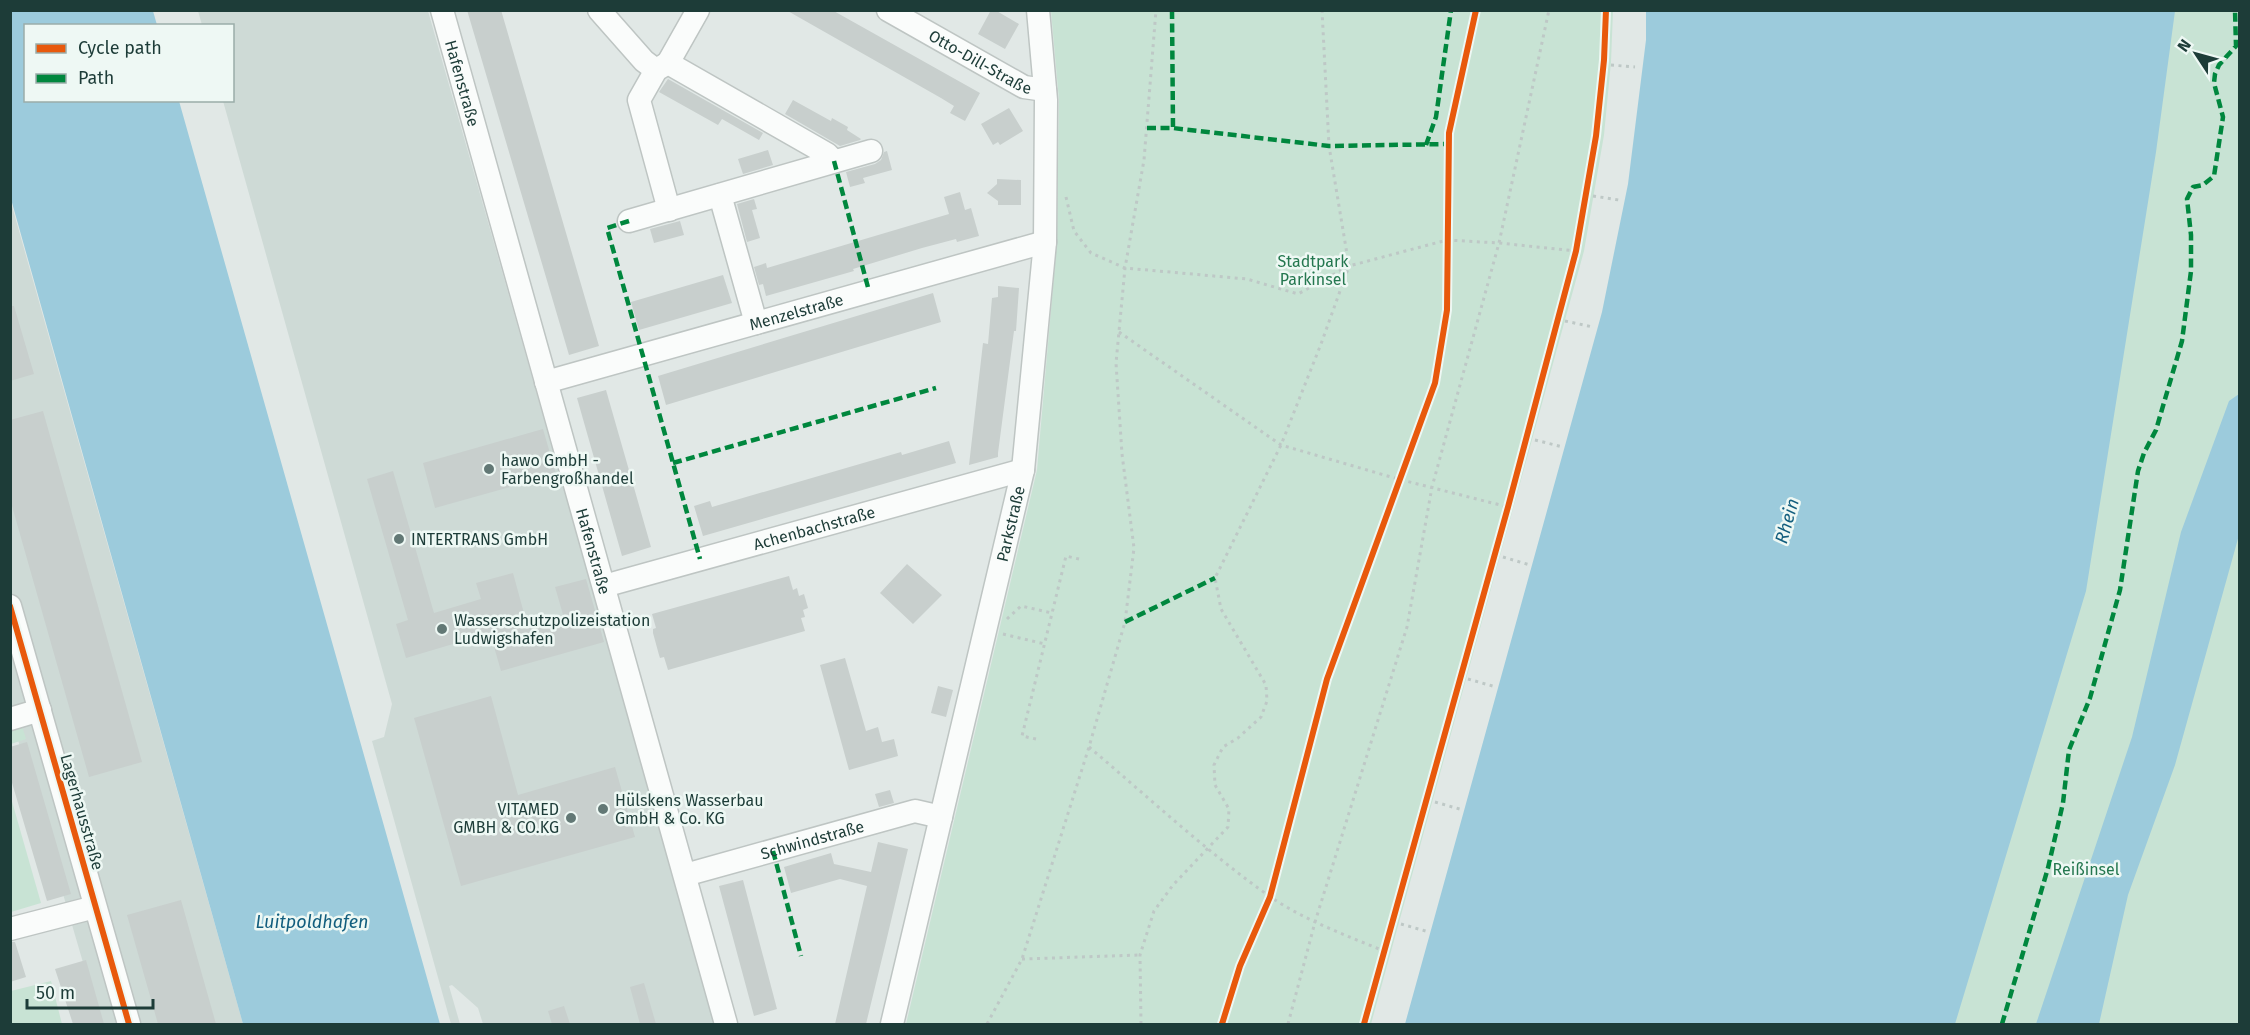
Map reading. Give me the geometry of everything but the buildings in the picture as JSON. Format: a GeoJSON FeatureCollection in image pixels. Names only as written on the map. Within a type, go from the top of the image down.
{"type":"FeatureCollection","features":[{"type":"Feature","properties":{"kind":"street","name":"Hafenstraße"},"geometry":{"type":"LineString","coordinates":[[442,10],[726,1024]]}},
{"type":"Feature","properties":{"kind":"street"},"geometry":{"type":"LineString","coordinates":[[598,10],[644,61],[662,67],[827,154],[834,161]]}},
{"type":"Feature","properties":{"kind":"street"},"geometry":{"type":"LineString","coordinates":[[669,210],[639,100],[698,10]]}},
{"type":"Feature","properties":{"kind":"street","name":"Otto-Dill-Straße"},"geometry":{"type":"LineString","coordinates":[[888,10],[1024,87],[1045,90]]}},
{"type":"Feature","properties":{"kind":"street","name":"Parkstraße"},"geometry":{"type":"LineString","coordinates":[[892,1024],[941,817],[994,627],[1023,470],[1045,242],[1045,90],[1038,10]]}},
{"type":"Feature","properties":{"kind":"street"},"geometry":{"type":"LineString","coordinates":[[629,221],[871,151]]}},
{"type":"Feature","properties":{"kind":"street"},"geometry":{"type":"LineString","coordinates":[[720,195],[756,323]]}},
{"type":"Feature","properties":{"kind":"street","name":"Menzelstraße"},"geometry":{"type":"LineString","coordinates":[[546,382],[1045,242]]}},
{"type":"Feature","properties":{"kind":"street","name":"Achenbachstraße"},"geometry":{"type":"LineString","coordinates":[[604,586],[1023,470]]}},
{"type":"Feature","properties":{"kind":"street","name":"Lagerhausstraße"},"geometry":{"type":"LineString","coordinates":[[10,606],[129,1024]]}},
{"type":"Feature","properties":{"kind":"street"},"geometry":{"type":"LineString","coordinates":[[10,719],[40,710]]}},
{"type":"Feature","properties":{"kind":"street","name":"Schwindstraße"},"geometry":{"type":"LineString","coordinates":[[685,875],[915,811],[941,817]]}},
{"type":"Feature","properties":{"kind":"street"},"geometry":{"type":"LineString","coordinates":[[10,929],[95,907]]}},
{"type":"Feature","properties":{"kind":"path"},"geometry":{"type":"LineString","coordinates":[[987,1024],[1022,959],[1089,747],[1125,622],[1134,548],[1122,454],[1116,363],[1125,268],[1144,160],[1156,10]]}},
{"type":"Feature","properties":{"kind":"path"},"geometry":{"type":"LineString","coordinates":[[1141,1024],[1140,956],[1154,911],[1173,885],[1228,827],[1229,809],[1215,785],[1214,765],[1223,747],[1238,738],[1260,717],[1267,701],[1266,685],[1221,609],[1215,578],[1281,445],[1350,266],[1329,146],[1322,10]]}},
{"type":"Feature","properties":{"kind":"path"},"geometry":{"type":"LineString","coordinates":[[1288,1024],[1315,922],[1407,627],[1432,487],[1499,243],[1549,10]]}},
{"type":"Feature","properties":{"kind":"path"},"geometry":{"type":"LineString","coordinates":[[1611,65],[1635,67]]}},
{"type":"Feature","properties":{"kind":"path"},"geometry":{"type":"LineString","coordinates":[[1066,196],[1074,231],[1091,253],[1125,268],[1247,279],[1298,294],[1350,266],[1447,240],[1576,251]]}},
{"type":"Feature","properties":{"kind":"path"},"geometry":{"type":"LineString","coordinates":[[1593,196],[1618,200]]}},
{"type":"Feature","properties":{"kind":"path"},"geometry":{"type":"LineString","coordinates":[[1565,321],[1593,327]]}},
{"type":"Feature","properties":{"kind":"path"},"geometry":{"type":"LineString","coordinates":[[1119,332],[1281,445],[1508,507]]}},
{"type":"Feature","properties":{"kind":"path"},"geometry":{"type":"LineString","coordinates":[[1535,440],[1563,447]]}},
{"type":"Feature","properties":{"kind":"path"},"geometry":{"type":"LineString","coordinates":[[1036,739],[1022,736],[1066,556],[1083,560]]}},
{"type":"Feature","properties":{"kind":"path"},"geometry":{"type":"LineString","coordinates":[[1503,557],[1530,565]]}},
{"type":"Feature","properties":{"kind":"path"},"geometry":{"type":"LineString","coordinates":[[994,627],[1021,606],[1052,614]]}},
{"type":"Feature","properties":{"kind":"path"},"geometry":{"type":"LineString","coordinates":[[994,627],[1045,644]]}},
{"type":"Feature","properties":{"kind":"path"},"geometry":{"type":"LineString","coordinates":[[1468,679],[1496,687]]}},
{"type":"Feature","properties":{"kind":"path"},"geometry":{"type":"LineString","coordinates":[[1089,747],[1209,849],[1270,897],[1315,922],[1384,951]]}},
{"type":"Feature","properties":{"kind":"path"},"geometry":{"type":"LineString","coordinates":[[1435,802],[1463,810]]}},
{"type":"Feature","properties":{"kind":"path"},"geometry":{"type":"LineString","coordinates":[[1401,924],[1429,932]]}},
{"type":"Feature","properties":{"kind":"path"},"geometry":{"type":"LineString","coordinates":[[1022,959],[1140,956]]}},
{"type":"Feature","properties":{"kind":"shaded area"},"geometry":{"type":"Polygon","coordinates":[[[198,11],[428,11],[716,1024],[483,1024],[478,1008],[452,985],[449,986],[460,1024],[451,1024],[372,741],[384,737],[392,704],[223,102],[234,102],[234,24],[202,24],[198,11]]]}},
{"type":"Feature","properties":{"kind":"shaded area"},"geometry":{"type":"Polygon","coordinates":[[[10,199],[243,1024],[101,1024],[11,716],[10,199]]]}},
{"type":"Feature","properties":{"kind":"green space","name":"Stadtpark Parkinsel"},"geometry":{"type":"Polygon","coordinates":[[[1051,11],[1613,11],[1604,135],[1584,251],[1371,1024],[906,1024],[1037,470],[1057,241],[1059,100],[1051,11]]]}},
{"type":"Feature","properties":{"kind":"green space","name":"Reißinsel"},"geometry":{"type":"Polygon","coordinates":[[[2105,11],[2239,11],[2239,1024],[1886,1024],[2105,11]]]}},
{"type":"Feature","properties":{"kind":"green space"},"geometry":{"type":"Polygon","coordinates":[[[22,726],[26,739],[11,744],[11,730],[22,726]]]}},
{"type":"Feature","properties":{"kind":"green space"},"geometry":{"type":"Polygon","coordinates":[[[11,798],[41,903],[10,912],[11,798]]]}},
{"type":"Feature","properties":{"kind":"green space"},"geometry":{"type":"Polygon","coordinates":[[[51,981],[62,1024],[11,1024],[11,991],[51,981]]]}},
{"type":"Feature","properties":{"kind":"water","name":"Luitpoldhafen"},"geometry":{"type":"Polygon","coordinates":[[[10,11],[153,11],[157,24],[24,24],[24,102],[179,102],[440,1024],[243,1024],[11,199],[10,11]]]}},
{"type":"Feature","properties":{"kind":"water","name":"Rhein"},"geometry":{"type":"Polygon","coordinates":[[[1646,11],[2175,11],[2156,152],[2086,591],[1955,1024],[1405,1024],[1602,312],[1628,184],[1646,40],[1646,11]]]}},
{"type":"Feature","properties":{"kind":"water"},"geometry":{"type":"Polygon","coordinates":[[[2239,394],[2239,535],[2175,765],[2128,895],[2099,1024],[2036,1024],[2132,737],[2181,532],[2229,401],[2239,394]]]}},
{"type":"Feature","properties":{"kind":"marked path"},"geometry":{"type":"LineString","coordinates":[[1172,10],[1173,128]]}},
{"type":"Feature","properties":{"kind":"marked path"},"geometry":{"type":"LineString","coordinates":[[1426,145],[1436,117],[1451,10]]}},
{"type":"Feature","properties":{"kind":"marked path"},"geometry":{"type":"LineString","coordinates":[[2002,1024],[2048,868],[2063,803],[2069,750],[2090,698],[2120,590],[2138,471],[2156,430],[2182,341],[2191,271],[2191,235],[2187,199],[2193,187],[2203,185],[2214,176],[2223,117],[2214,83],[2215,74],[2219,65],[2236,46],[2235,10]]}},
{"type":"Feature","properties":{"kind":"marked path"},"geometry":{"type":"LineString","coordinates":[[1147,128],[1173,128],[1329,146],[1449,144]]}},
{"type":"Feature","properties":{"kind":"marked path"},"geometry":{"type":"LineString","coordinates":[[834,161],[869,291]]}},
{"type":"Feature","properties":{"kind":"marked path"},"geometry":{"type":"LineString","coordinates":[[629,221],[607,228],[700,559]]}},
{"type":"Feature","properties":{"kind":"marked path"},"geometry":{"type":"LineString","coordinates":[[673,463],[936,388]]}},
{"type":"Feature","properties":{"kind":"marked path"},"geometry":{"type":"LineString","coordinates":[[1125,622],[1215,578]]}},
{"type":"Feature","properties":{"kind":"marked path"},"geometry":{"type":"LineString","coordinates":[[773,851],[801,956]]}},
{"type":"Feature","properties":{"kind":"cycle path"},"geometry":{"type":"LineString","coordinates":[[1222,1024],[1240,966],[1270,897],[1327,679],[1435,383],[1447,310],[1449,133],[1476,10]]}},
{"type":"Feature","properties":{"kind":"cycle path"},"geometry":{"type":"LineString","coordinates":[[1364,1024],[1508,507],[1576,251],[1596,136],[1604,60],[1606,10]]}},
{"type":"Feature","properties":{"kind":"cycle path"},"geometry":{"type":"LineString","coordinates":[[10,606],[129,1024]]}},
{"type":"Feature","properties":{"kind":"place","name":"hawo GmbH - Farbengroßhandel"},"geometry":{"type":"Point","coordinates":[489,469]}},
{"type":"Feature","properties":{"kind":"place","name":"INTERTRANS GmbH"},"geometry":{"type":"Point","coordinates":[399,539]}},
{"type":"Feature","properties":{"kind":"place","name":"Wasserschutzpolizeistation Ludwigshafen"},"geometry":{"type":"Point","coordinates":[442,629]}},
{"type":"Feature","properties":{"kind":"place","name":"Hülskens Wasserbau GmbH & Co. KG"},"geometry":{"type":"Point","coordinates":[603,809]}},
{"type":"Feature","properties":{"kind":"place","name":"VITAMED GMBH & CO.KG"},"geometry":{"type":"Point","coordinates":[571,818]}}]}
